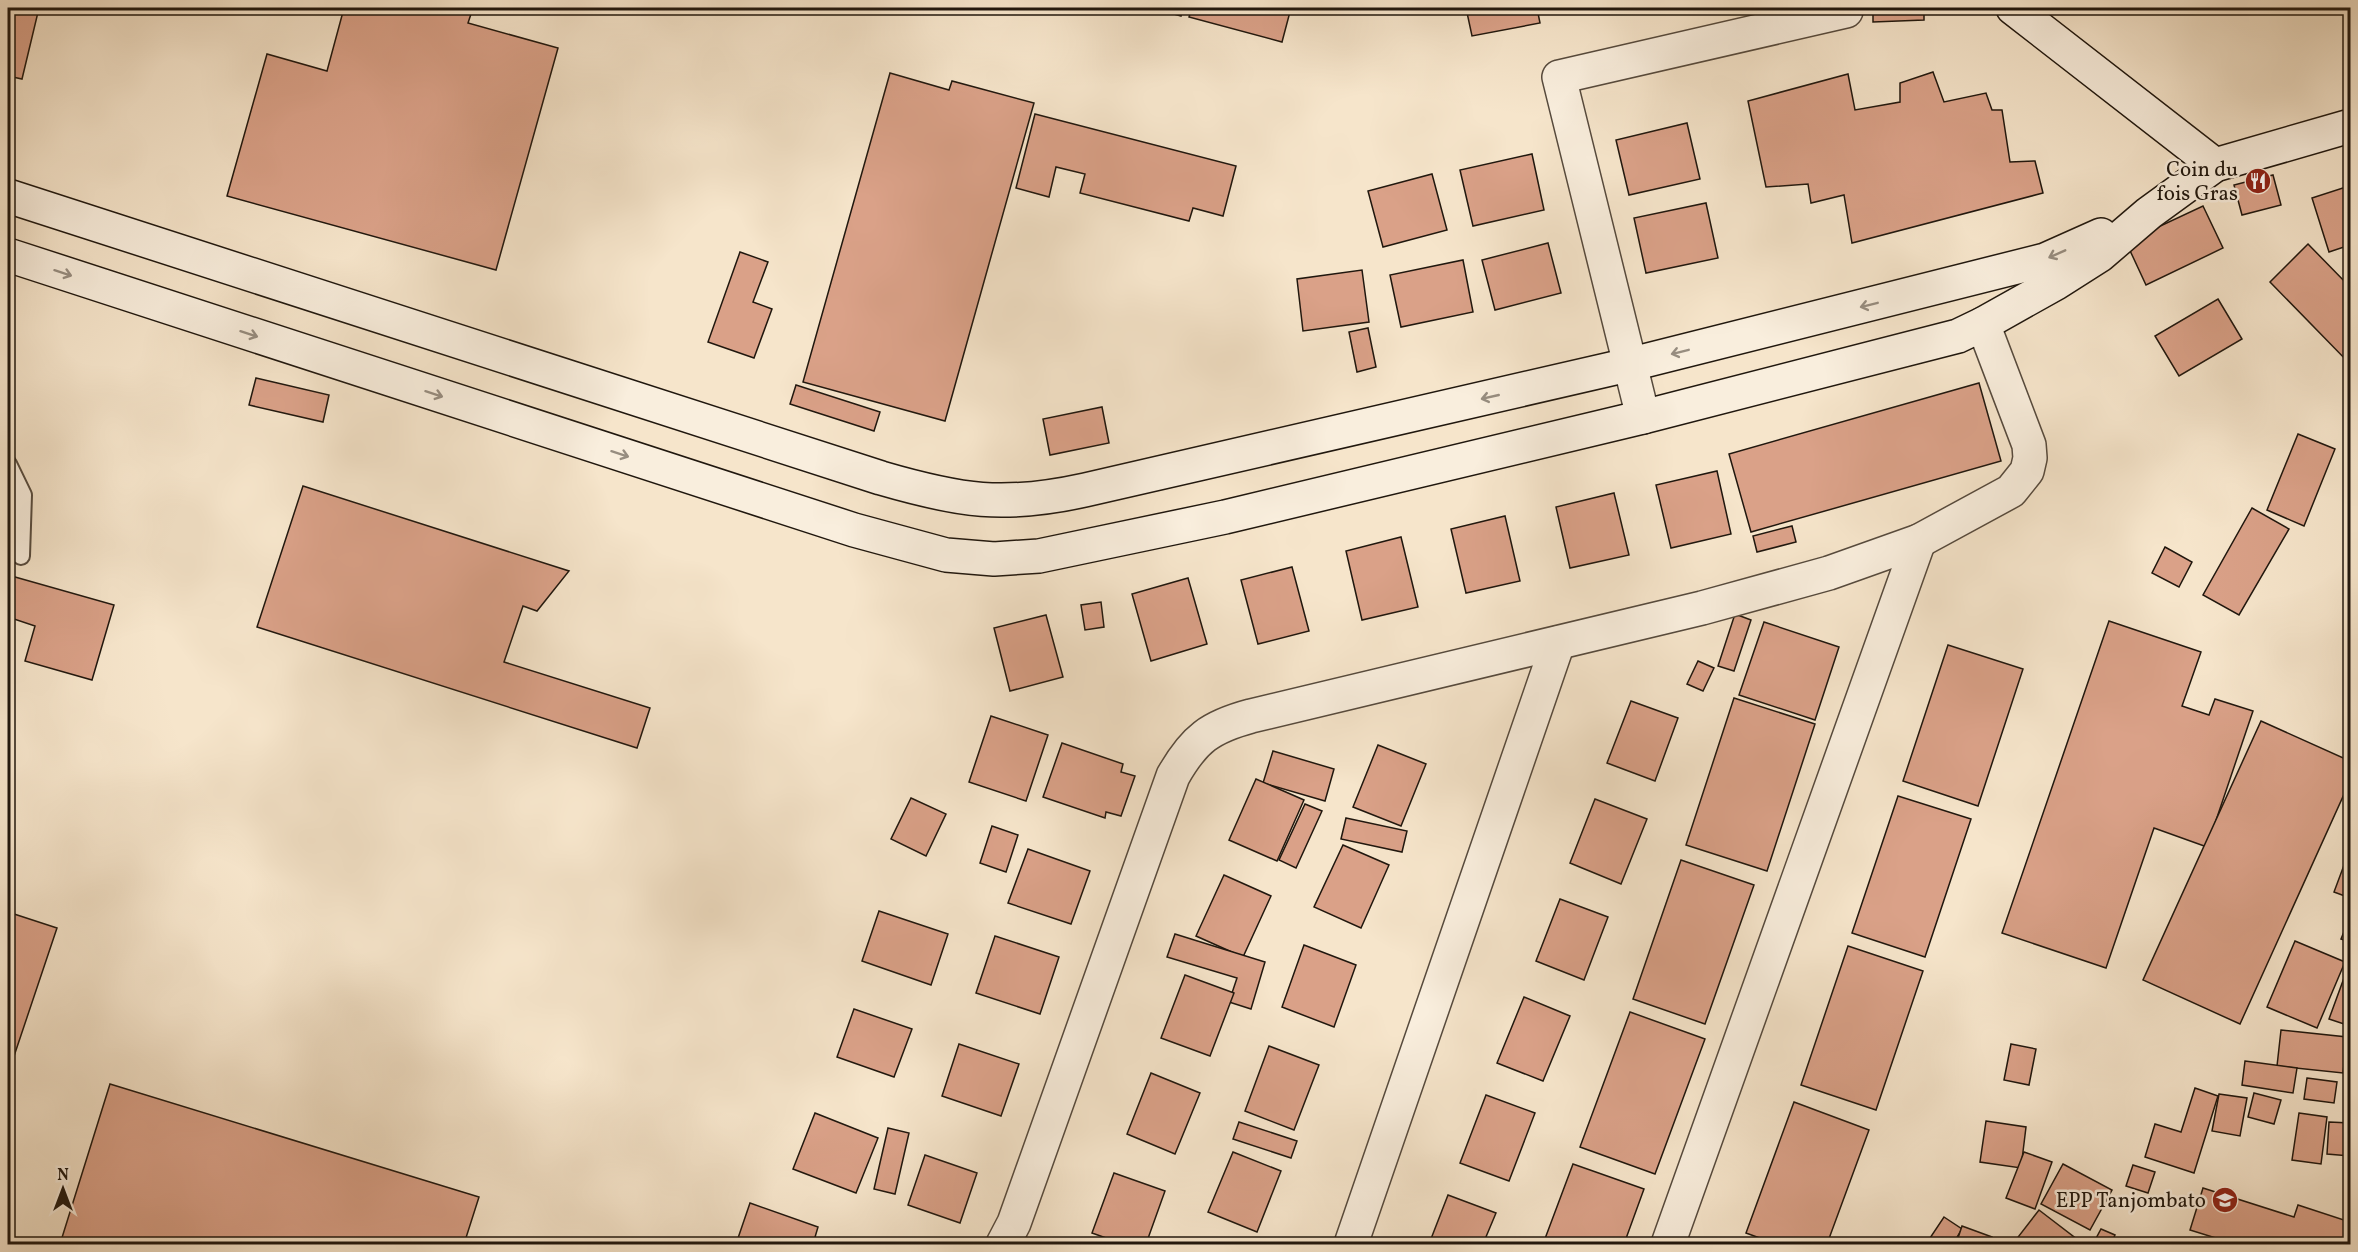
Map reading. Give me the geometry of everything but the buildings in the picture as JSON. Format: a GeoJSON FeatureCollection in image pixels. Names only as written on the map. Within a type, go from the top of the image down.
{"type":"FeatureCollection","features":[{"type":"Feature","properties":{"kind":"street"},"geometry":{"type":"LineString","coordinates":[[2013,8],[2215,165]]}},
{"type":"Feature","properties":{"kind":"street"},"geometry":{"type":"LineString","coordinates":[[1643,417],[1628,365],[1559,77],[1846,11]]}},
{"type":"Feature","properties":{"kind":"street"},"geometry":{"type":"LineString","coordinates":[[8,255],[854,530],[925,550],[969,558],[1039,556],[1088,547],[1643,417],[1958,336],[1983,324],[2100,255],[2149,213],[2215,165],[2350,126]]}},
{"type":"Feature","properties":{"kind":"street"},"geometry":{"type":"LineString","coordinates":[[8,196],[880,478],[961,498],[999,502],[1040,500],[1628,365],[2045,260],[2149,213]]}},
{"type":"Feature","properties":{"kind":"street"},"geometry":{"type":"LineString","coordinates":[[1003,1245],[1014,1223],[1173,776],[1185,756],[1202,736],[1222,724],[1251,716],[1725,602],[1828,573],[1919,541],[2011,491],[2027,471],[2030,458],[2029,445],[1983,324]]}},
{"type":"Feature","properties":{"kind":"street"},"geometry":{"type":"LineString","coordinates":[[1668,1245],[1919,541]]}},
{"type":"Feature","properties":{"kind":"street"},"geometry":{"type":"LineString","coordinates":[[1351,1245],[1558,643]]}},
{"type":"Feature","properties":{"kind":"lane"},"geometry":{"type":"LineString","coordinates":[[8,464],[23,495],[21,556]]}},
{"type":"Feature","properties":{"kind":"place","name":"Coin du fois Gras"},"geometry":{"type":"Point","coordinates":[2258,181]}},
{"type":"Feature","properties":{"kind":"place","name":"EPP Tanjombato"},"geometry":{"type":"Point","coordinates":[2225,1200]}}]}
